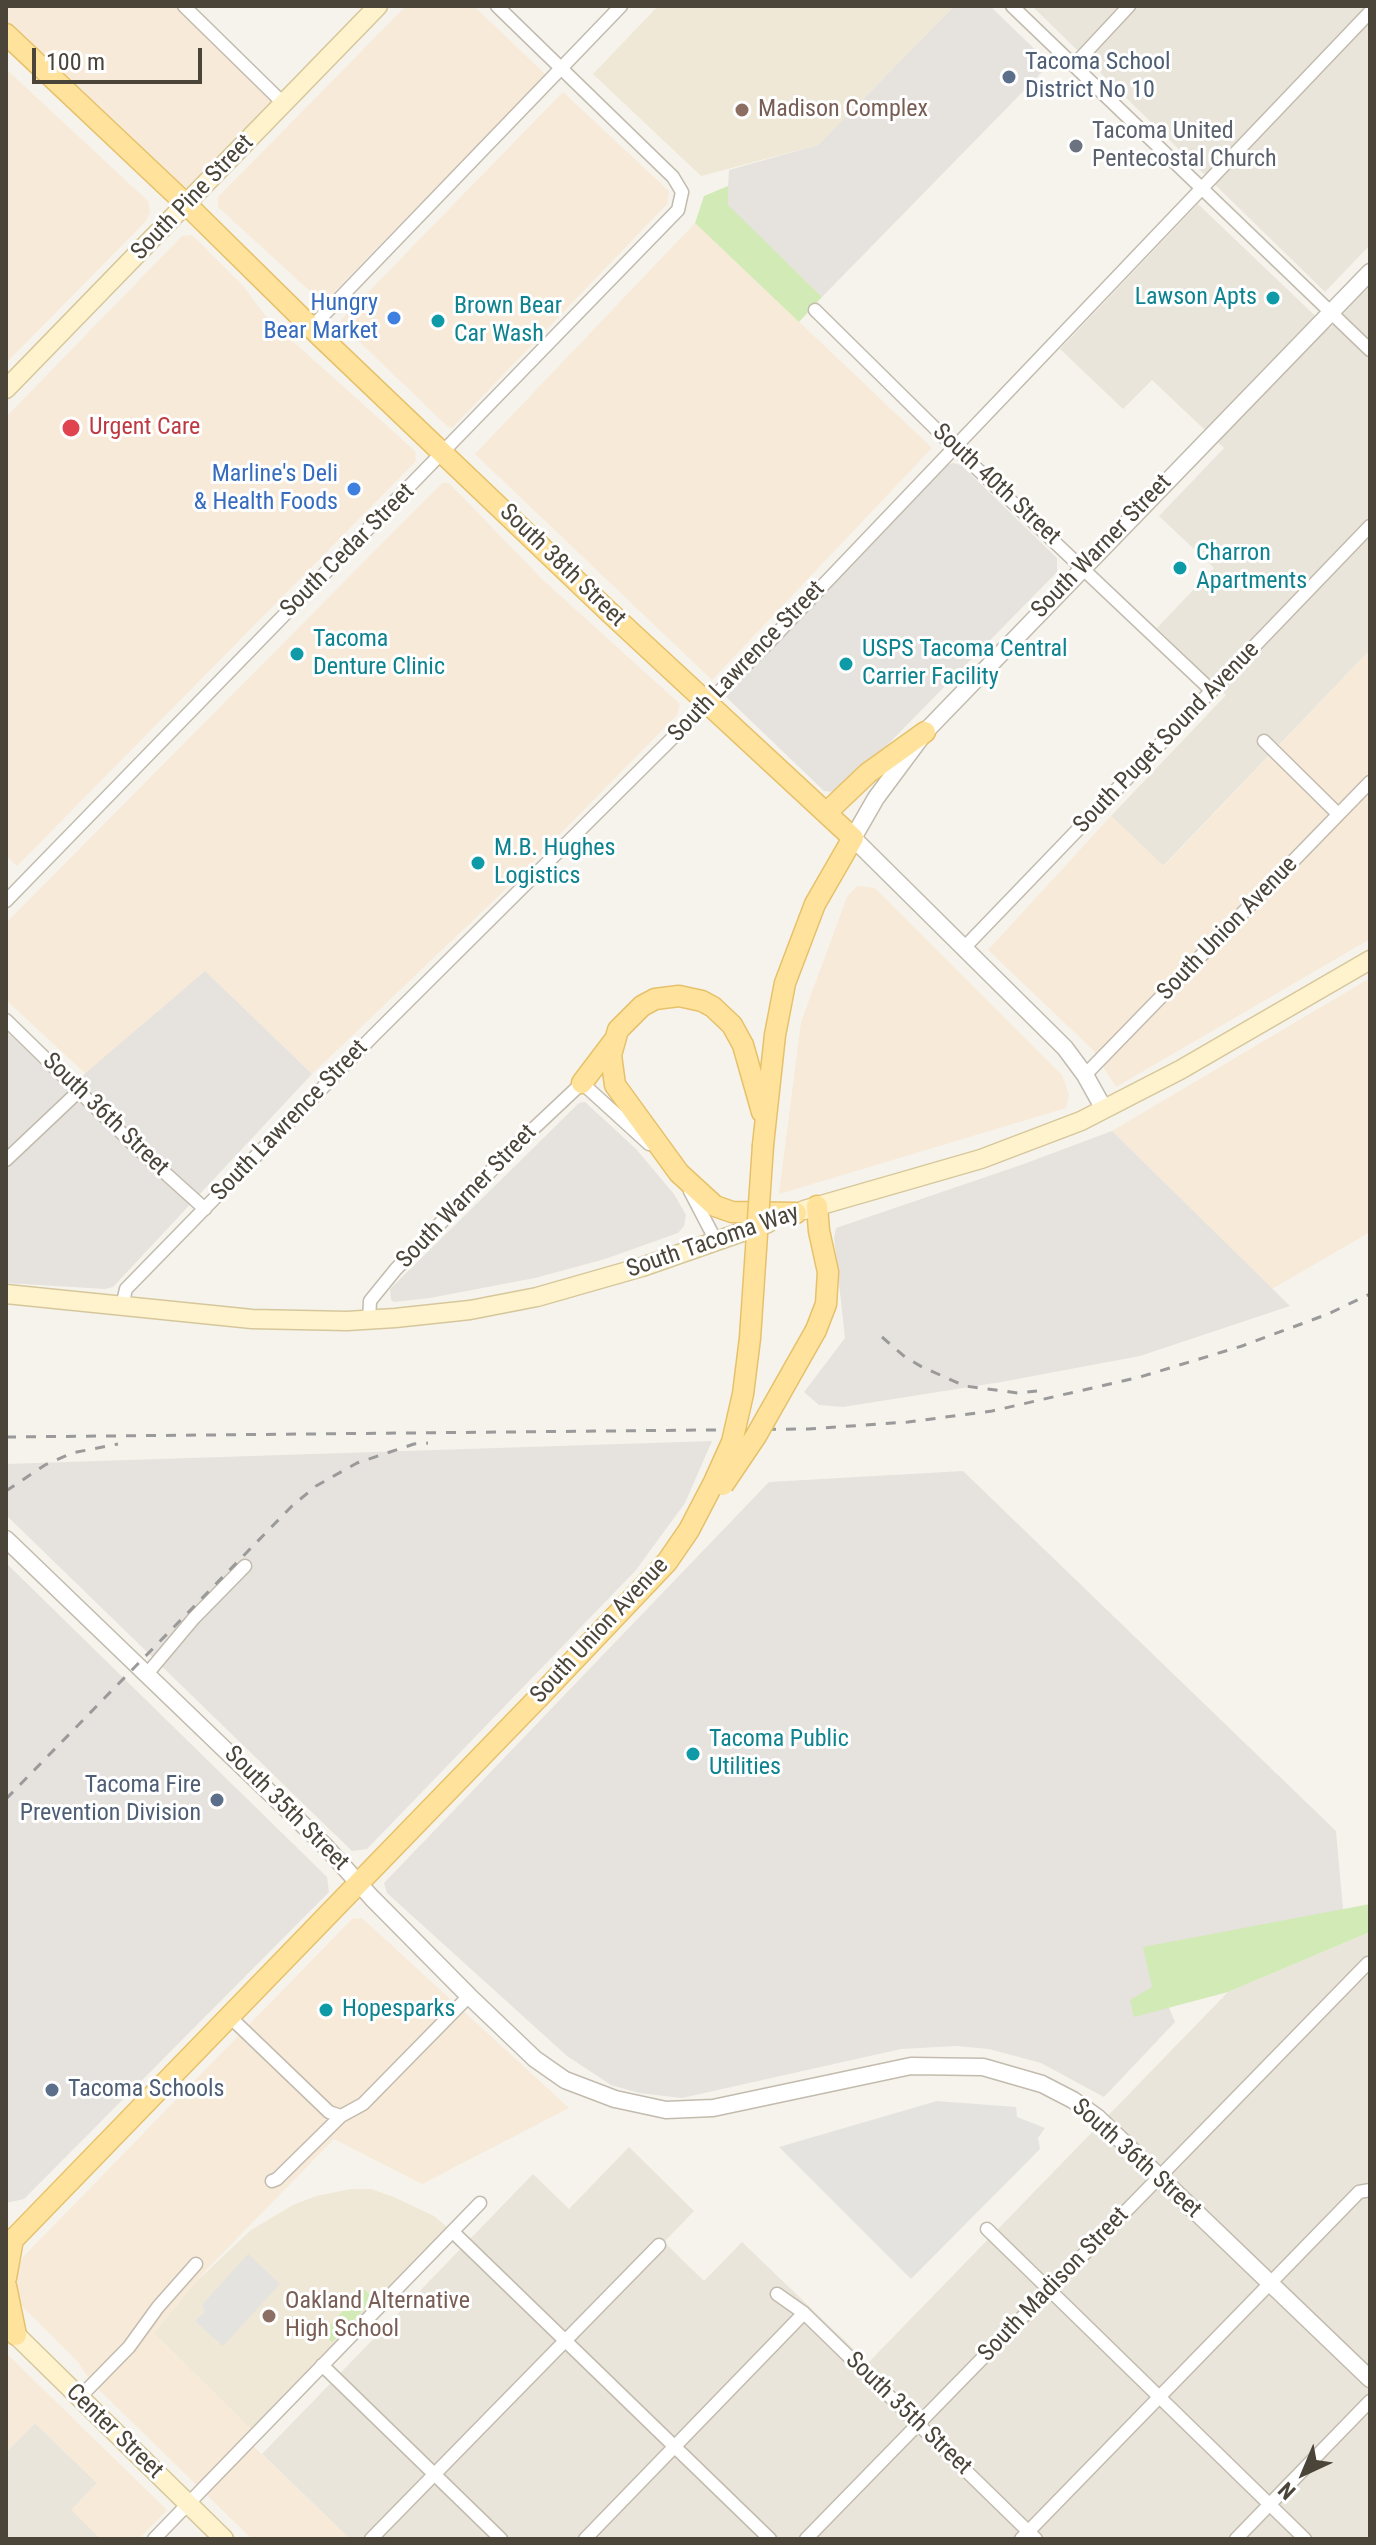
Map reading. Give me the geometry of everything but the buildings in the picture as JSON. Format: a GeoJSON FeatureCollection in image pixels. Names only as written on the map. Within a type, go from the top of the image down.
{"type":"FeatureCollection","features":[{"type":"Feature","properties":{"kind":"main road","name":"South Pine Street"},"geometry":{"type":"LineString","coordinates":[[6,389],[378,6]]}},
{"type":"Feature","properties":{"kind":"main road","name":"South 38th Street"},"geometry":{"type":"LineString","coordinates":[[6,34],[187,205],[311,328],[853,838]]}},
{"type":"Feature","properties":{"kind":"main road"},"geometry":{"type":"LineString","coordinates":[[826,813],[868,773],[925,732]]}},
{"type":"Feature","properties":{"kind":"main road","name":"South Union Avenue"},"geometry":{"type":"LineString","coordinates":[[10,2243],[651,1580],[689,1530],[732,1442],[743,1394],[750,1338],[763,1145],[775,1035],[785,983],[815,904],[853,838]]}},
{"type":"Feature","properties":{"kind":"main road","name":"South Tacoma Way"},"geometry":{"type":"LineString","coordinates":[[6,1294],[252,1319],[369,1321],[470,1310],[537,1297],[642,1267],[817,1206],[981,1159],[1054,1132],[1180,1070],[1370,960]]}},
{"type":"Feature","properties":{"kind":"main road"},"geometry":{"type":"LineString","coordinates":[[582,1083],[628,1018],[655,999],[679,996],[702,1001],[723,1015],[737,1033],[766,1124]]}},
{"type":"Feature","properties":{"kind":"main road"},"geometry":{"type":"LineString","coordinates":[[613,1042],[611,1071],[615,1085],[679,1173],[715,1206],[732,1212],[796,1213]]}},
{"type":"Feature","properties":{"kind":"main road"},"geometry":{"type":"LineString","coordinates":[[689,1530],[749,1446],[816,1330],[826,1304],[828,1272],[817,1206]]}},
{"type":"Feature","properties":{"kind":"main road"},"geometry":{"type":"LineString","coordinates":[[6,2278],[10,2243]]}},
{"type":"Feature","properties":{"kind":"main road"},"geometry":{"type":"LineString","coordinates":[[6,2286],[11,2330]]}},
{"type":"Feature","properties":{"kind":"main road","name":"Center Street"},"geometry":{"type":"LineString","coordinates":[[11,2330],[224,2539]]}},
{"type":"Feature","properties":{"kind":"street"},"geometry":{"type":"LineString","coordinates":[[184,6],[284,104]]}},
{"type":"Feature","properties":{"kind":"street"},"geometry":{"type":"LineString","coordinates":[[497,6],[560,67]]}},
{"type":"Feature","properties":{"kind":"street"},"geometry":{"type":"LineString","coordinates":[[311,328],[621,6]]}},
{"type":"Feature","properties":{"kind":"street"},"geometry":{"type":"LineString","coordinates":[[1012,6],[1370,350]]}},
{"type":"Feature","properties":{"kind":"street"},"geometry":{"type":"LineString","coordinates":[[1074,65],[1129,6]]}},
{"type":"Feature","properties":{"kind":"street","name":"South Lawrence Street"},"geometry":{"type":"LineString","coordinates":[[122,1306],[126,1289],[335,1075],[768,643],[1370,12]]}},
{"type":"Feature","properties":{"kind":"street","name":"South Cedar Street"},"geometry":{"type":"LineString","coordinates":[[6,901],[678,210],[681,189],[673,177],[560,67]]}},
{"type":"Feature","properties":{"kind":"street","name":"South Warner Street"},"geometry":{"type":"LineString","coordinates":[[853,838],[876,798],[925,732],[1370,272]]}},
{"type":"Feature","properties":{"kind":"street","name":"South 40th Street"},"geometry":{"type":"LineString","coordinates":[[815,310],[954,447],[1212,691]]}},
{"type":"Feature","properties":{"kind":"street","name":"South Puget Sound Avenue"},"geometry":{"type":"LineString","coordinates":[[963,949],[1370,526]]}},
{"type":"Feature","properties":{"kind":"street"},"geometry":{"type":"LineString","coordinates":[[1264,741],[1338,814]]}},
{"type":"Feature","properties":{"kind":"street","name":"South Union Avenue"},"geometry":{"type":"LineString","coordinates":[[1085,1075],[1370,782]]}},
{"type":"Feature","properties":{"kind":"street","name":"South 38th Street"},"geometry":{"type":"LineString","coordinates":[[853,838],[1065,1048],[1104,1109]]}},
{"type":"Feature","properties":{"kind":"street","name":"South 36th Street"},"geometry":{"type":"LineString","coordinates":[[6,1020],[135,1146],[205,1209]]}},
{"type":"Feature","properties":{"kind":"street"},"geometry":{"type":"LineString","coordinates":[[582,1083],[679,1173],[716,1241]]}},
{"type":"Feature","properties":{"kind":"street","name":"South Warner Street"},"geometry":{"type":"LineString","coordinates":[[369,1321],[370,1301],[396,1269],[514,1147],[582,1083]]}},
{"type":"Feature","properties":{"kind":"street"},"geometry":{"type":"LineString","coordinates":[[6,1160],[80,1090]]}},
{"type":"Feature","properties":{"kind":"street","name":"South 35th Street"},"geometry":{"type":"LineString","coordinates":[[6,1539],[325,1846],[469,1996],[535,2059],[565,2080]]}},
{"type":"Feature","properties":{"kind":"street"},"geometry":{"type":"LineString","coordinates":[[147,1674],[204,1606],[245,1566]]}},
{"type":"Feature","properties":{"kind":"street","name":"South Madison Street"},"geometry":{"type":"LineString","coordinates":[[806,2539],[1368,1963]]}},
{"type":"Feature","properties":{"kind":"street"},"geometry":{"type":"LineString","coordinates":[[272,2181],[341,2116],[363,2104],[469,1996]]}},
{"type":"Feature","properties":{"kind":"street"},"geometry":{"type":"LineString","coordinates":[[230,2017],[329,2112],[341,2116]]}},
{"type":"Feature","properties":{"kind":"street","name":"South 36th Street"},"geometry":{"type":"LineString","coordinates":[[565,2080],[615,2099],[666,2110],[727,2105],[911,2066],[983,2067],[1035,2081],[1073,2100],[1098,2118],[1370,2379]]}},
{"type":"Feature","properties":{"kind":"street"},"geometry":{"type":"LineString","coordinates":[[1028,2536],[1269,2283],[1364,2191]]}},
{"type":"Feature","properties":{"kind":"street"},"geometry":{"type":"LineString","coordinates":[[154,2539],[480,2203]]}},
{"type":"Feature","properties":{"kind":"street"},"geometry":{"type":"LineString","coordinates":[[987,2229],[1305,2539]]}},
{"type":"Feature","properties":{"kind":"street"},"geometry":{"type":"LineString","coordinates":[[453,2232],[770,2539]]}},
{"type":"Feature","properties":{"kind":"street"},"geometry":{"type":"LineString","coordinates":[[371,2539],[659,2245]]}},
{"type":"Feature","properties":{"kind":"street"},"geometry":{"type":"LineString","coordinates":[[79,2398],[129,2347],[158,2307],[196,2264]]}},
{"type":"Feature","properties":{"kind":"street","name":"South 35th Street"},"geometry":{"type":"LineString","coordinates":[[777,2294],[804,2313],[1028,2536]]}},
{"type":"Feature","properties":{"kind":"street"},"geometry":{"type":"LineString","coordinates":[[585,2539],[804,2313]]}},
{"type":"Feature","properties":{"kind":"street"},"geometry":{"type":"LineString","coordinates":[[322,2365],[501,2539]]}},
{"type":"Feature","properties":{"kind":"street"},"geometry":{"type":"LineString","coordinates":[[1236,2539],[1370,2401]]}},
{"type":"Feature","properties":{"kind":"shaded area"},"geometry":{"type":"Polygon","coordinates":[[[6,6],[184,6],[284,104],[187,205],[6,34],[6,6]]]}},
{"type":"Feature","properties":{"kind":"shaded area"},"geometry":{"type":"Polygon","coordinates":[[[406,6],[474,6],[546,75],[323,303],[218,207],[218,197],[406,6]]]}},
{"type":"Feature","properties":{"kind":"shaded area","name":"Madison Complex"},"geometry":{"type":"Polygon","coordinates":[[[658,6],[954,6],[818,145],[701,176],[593,74],[658,6]]]}},
{"type":"Feature","properties":{"kind":"shaded area"},"geometry":{"type":"Polygon","coordinates":[[[954,6],[990,6],[1050,64],[822,297],[727,205],[729,170],[818,145],[954,6]]]}},
{"type":"Feature","properties":{"kind":"shaded area"},"geometry":{"type":"Polygon","coordinates":[[[1032,6],[1370,6],[1370,245],[1325,292],[1032,6]]]}},
{"type":"Feature","properties":{"kind":"shaded area"},"geometry":{"type":"Polygon","coordinates":[[[6,69],[148,201],[150,212],[146,221],[6,363],[6,69]]]}},
{"type":"Feature","properties":{"kind":"shaded area"},"geometry":{"type":"Polygon","coordinates":[[[563,92],[669,191],[667,204],[452,428],[343,326],[341,320],[563,92]]]}},
{"type":"Feature","properties":{"kind":"shaded area"},"geometry":{"type":"Polygon","coordinates":[[[1198,204],[1329,329],[1370,286],[1370,650],[1163,866],[1111,816],[1226,695],[1157,628],[1214,568],[1159,516],[1224,448],[1152,380],[1123,409],[1060,349],[1198,204]]]}},
{"type":"Feature","properties":{"kind":"shaded area"},"geometry":{"type":"Polygon","coordinates":[[[695,223],[932,448],[712,680],[475,454],[695,223]]]}},
{"type":"Feature","properties":{"kind":"shaded area"},"geometry":{"type":"Polygon","coordinates":[[[192,235],[244,287],[267,318],[415,451],[416,461],[17,866],[6,855],[6,417],[182,236],[192,235]]]}},
{"type":"Feature","properties":{"kind":"shaded area"},"geometry":{"type":"Polygon","coordinates":[[[953,463],[961,465],[1057,558],[1057,572],[849,784],[835,792],[824,791],[723,694],[945,466],[953,463]]]}},
{"type":"Feature","properties":{"kind":"shaded area"},"geometry":{"type":"Polygon","coordinates":[[[442,483],[449,483],[543,580],[680,704],[677,715],[512,883],[312,1074],[205,971],[86,1074],[6,1000],[6,923],[442,483]]]}},
{"type":"Feature","properties":{"kind":"shaded area"},"geometry":{"type":"Polygon","coordinates":[[[1370,650],[1370,939],[1116,1087],[1092,1049],[988,950],[1111,816],[1164,866],[1370,650]]]}},
{"type":"Feature","properties":{"kind":"shaded area"},"geometry":{"type":"Polygon","coordinates":[[[857,886],[875,888],[1062,1075],[1069,1095],[1066,1108],[779,1194],[801,1022],[847,897],[857,886]]]}},
{"type":"Feature","properties":{"kind":"shaded area"},"geometry":{"type":"Polygon","coordinates":[[[205,971],[312,1074],[113,1287],[6,1283],[6,1031],[67,1089],[205,971]]]}},
{"type":"Feature","properties":{"kind":"shaded area"},"geometry":{"type":"Polygon","coordinates":[[[1370,978],[1370,1232],[1272,1289],[1112,1131],[1370,978]]]}},
{"type":"Feature","properties":{"kind":"shaded area"},"geometry":{"type":"Polygon","coordinates":[[[585,1102],[636,1149],[674,1194],[686,1215],[684,1226],[678,1233],[605,1259],[535,1278],[430,1298],[391,1300],[390,1289],[579,1103],[585,1102]]]}},
{"type":"Feature","properties":{"kind":"shaded area"},"geometry":{"type":"Polygon","coordinates":[[[1112,1131],[1290,1306],[1140,1356],[1001,1382],[843,1407],[819,1405],[804,1392],[845,1338],[834,1238],[836,1228],[1112,1131]]]}},
{"type":"Feature","properties":{"kind":"shaded area"},"geometry":{"type":"Polygon","coordinates":[[[712,1441],[685,1503],[636,1570],[367,1849],[352,1851],[6,1515],[6,1464],[712,1441]]]}},
{"type":"Feature","properties":{"kind":"shaded area","name":"Tacoma Public Utilities"},"geometry":{"type":"Polygon","coordinates":[[[963,1471],[1336,1831],[1344,1920],[1144,1948],[1175,2022],[1104,2097],[1041,2063],[989,2049],[956,2046],[901,2049],[682,2098],[639,2093],[611,2085],[567,2056],[387,1893],[384,1883],[769,1482],[963,1471]]]}},
{"type":"Feature","properties":{"kind":"shaded area"},"geometry":{"type":"Polygon","coordinates":[[[6,1563],[327,1877],[329,1892],[24,2199],[6,2203],[6,1563]]]}},
{"type":"Feature","properties":{"kind":"shaded area"},"geometry":{"type":"Polygon","coordinates":[[[362,1918],[569,2108],[422,2184],[334,2139],[208,2268],[154,2333],[256,2434],[249,2442],[350,2539],[252,2539],[91,2382],[78,2362],[23,2307],[17,2298],[16,2271],[23,2257],[352,1919],[362,1918]]]}},
{"type":"Feature","properties":{"kind":"shaded area"},"geometry":{"type":"Polygon","coordinates":[[[1370,1932],[1370,2539],[350,2539],[262,2454],[533,2174],[569,2209],[629,2147],[694,2211],[664,2242],[704,2281],[742,2242],[868,2363],[1228,1992],[1370,1932]]]}},
{"type":"Feature","properties":{"kind":"shaded area"},"geometry":{"type":"Polygon","coordinates":[[[937,2101],[1016,2107],[1017,2117],[1045,2128],[1038,2138],[1040,2149],[911,2279],[779,2147],[937,2101]]]}},
{"type":"Feature","properties":{"kind":"shaded area","name":"Oakland Alternative High School"},"geometry":{"type":"Polygon","coordinates":[[[351,2189],[371,2189],[394,2197],[434,2216],[453,2232],[256,2434],[154,2333],[197,2281],[251,2230],[293,2205],[316,2196],[351,2189]]]}},
{"type":"Feature","properties":{"kind":"shaded area"},"geometry":{"type":"Polygon","coordinates":[[[248,2254],[280,2284],[223,2346],[195,2321],[205,2312],[202,2305],[248,2254]]]}},
{"type":"Feature","properties":{"kind":"shaded area"},"geometry":{"type":"Polygon","coordinates":[[[6,2353],[167,2510],[139,2539],[101,2539],[71,2510],[97,2483],[35,2423],[6,2452],[6,2353]]]}},
{"type":"Feature","properties":{"kind":"shaded area"},"geometry":{"type":"Polygon","coordinates":[[[35,2423],[97,2483],[72,2510],[101,2539],[6,2539],[6,2452],[35,2423]]]}},
{"type":"Feature","properties":{"kind":"green space"},"geometry":{"type":"Polygon","coordinates":[[[728,186],[728,205],[822,297],[799,322],[695,223],[704,196],[728,186]]]}},
{"type":"Feature","properties":{"kind":"green space"},"geometry":{"type":"Polygon","coordinates":[[[1370,1904],[1370,1932],[1228,1992],[1134,2017],[1130,2000],[1152,1987],[1143,1947],[1370,1904]]]}},
{"type":"Feature","properties":{"kind":"green space"},"geometry":{"type":"Polygon","coordinates":[[[364,2289],[374,2299],[332,2342],[322,2333],[364,2289]]]}},
{"type":"Feature","properties":{"kind":"railway"},"geometry":{"type":"LineString","coordinates":[[6,1437],[808,1429],[908,1422],[992,1411],[1140,1377],[1242,1346],[1328,1314],[1370,1294]]}},
{"type":"Feature","properties":{"kind":"railway"},"geometry":{"type":"LineString","coordinates":[[882,1337],[905,1357],[965,1386],[1018,1393],[1037,1391]]}},
{"type":"Feature","properties":{"kind":"railway"},"geometry":{"type":"LineString","coordinates":[[6,1799],[292,1506],[316,1486],[357,1463],[414,1444],[428,1443]]}},
{"type":"Feature","properties":{"kind":"railway"},"geometry":{"type":"LineString","coordinates":[[6,1491],[45,1465],[72,1453],[118,1444]]}},
{"type":"Feature","properties":{"kind":"place","name":"Tacoma School District No 10"},"geometry":{"type":"Point","coordinates":[1009,77]}},
{"type":"Feature","properties":{"kind":"place","name":"Madison Complex"},"geometry":{"type":"Point","coordinates":[742,110]}},
{"type":"Feature","properties":{"kind":"place","name":"Tacoma United Pentecostal Church"},"geometry":{"type":"Point","coordinates":[1076,146]}},
{"type":"Feature","properties":{"kind":"place","name":"Lawson Apts"},"geometry":{"type":"Point","coordinates":[1273,298]}},
{"type":"Feature","properties":{"kind":"place","name":"Hungry Bear Market"},"geometry":{"type":"Point","coordinates":[394,318]}},
{"type":"Feature","properties":{"kind":"place","name":"Brown Bear Car Wash"},"geometry":{"type":"Point","coordinates":[438,321]}},
{"type":"Feature","properties":{"kind":"place","name":"Urgent Care"},"geometry":{"type":"Point","coordinates":[71,428]}},
{"type":"Feature","properties":{"kind":"place","name":"Marline's Deli & Health Foods"},"geometry":{"type":"Point","coordinates":[354,489]}},
{"type":"Feature","properties":{"kind":"place","name":"Charron Apartments"},"geometry":{"type":"Point","coordinates":[1180,568]}},
{"type":"Feature","properties":{"kind":"place","name":"Tacoma Denture Clinic"},"geometry":{"type":"Point","coordinates":[297,654]}},
{"type":"Feature","properties":{"kind":"place","name":"USPS Tacoma Central Carrier Facility"},"geometry":{"type":"Point","coordinates":[846,664]}},
{"type":"Feature","properties":{"kind":"place","name":"M.B. Hughes Logistics"},"geometry":{"type":"Point","coordinates":[478,863]}},
{"type":"Feature","properties":{"kind":"place","name":"Tacoma Public Utilities"},"geometry":{"type":"Point","coordinates":[693,1754]}},
{"type":"Feature","properties":{"kind":"place","name":"Tacoma Fire Prevention Division"},"geometry":{"type":"Point","coordinates":[217,1800]}},
{"type":"Feature","properties":{"kind":"place","name":"Hopesparks"},"geometry":{"type":"Point","coordinates":[326,2010]}},
{"type":"Feature","properties":{"kind":"place","name":"Tacoma Schools"},"geometry":{"type":"Point","coordinates":[52,2090]}},
{"type":"Feature","properties":{"kind":"place","name":"Oakland Alternative High School"},"geometry":{"type":"Point","coordinates":[269,2316]}}]}
